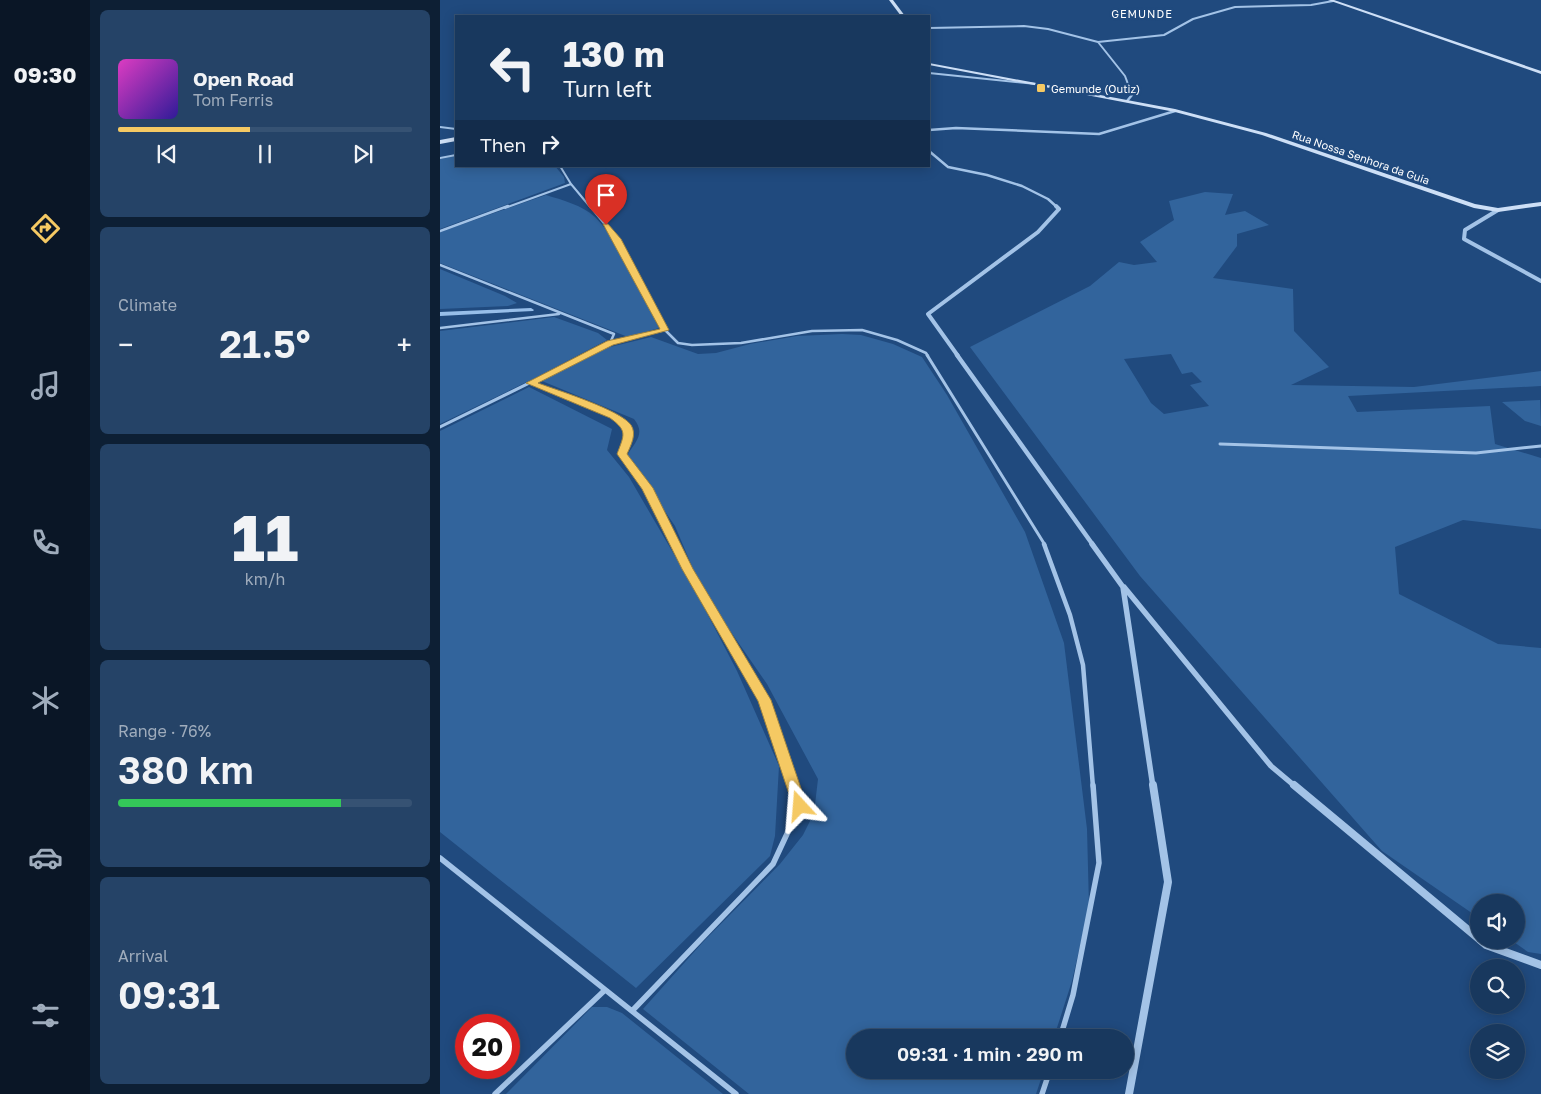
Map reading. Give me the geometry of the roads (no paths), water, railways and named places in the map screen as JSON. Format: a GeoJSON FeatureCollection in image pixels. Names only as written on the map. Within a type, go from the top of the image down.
{"type":"FeatureCollection","features":[{"type":"Feature","properties":{"kind":"street"},"geometry":{"type":"LineString","coordinates":[[891,0],[902,15]]}},
{"type":"Feature","properties":{"kind":"street"},"geometry":{"type":"LineString","coordinates":[[930,28],[1024,26],[1098,42],[1164,35],[1193,18],[1215,10],[1235,7],[1311,5],[1331,1],[1541,73]]}},
{"type":"Feature","properties":{"kind":"street"},"geometry":{"type":"LineString","coordinates":[[1098,42],[1125,76],[1132,95],[1127,101]]}},
{"type":"Feature","properties":{"kind":"street","name":"Rua Nossa Senhora da Guia"},"geometry":{"type":"LineString","coordinates":[[930,64],[1175,111],[1264,134],[1453,199],[1498,210],[1541,204]]}},
{"type":"Feature","properties":{"kind":"street"},"geometry":{"type":"LineString","coordinates":[[930,73],[1029,85],[1036,84]]}},
{"type":"Feature","properties":{"kind":"street"},"geometry":{"type":"LineString","coordinates":[[930,130],[956,128],[1099,134],[1175,111]]}},
{"type":"Feature","properties":{"kind":"street"},"geometry":{"type":"LineString","coordinates":[[440,142],[455,139]]}},
{"type":"Feature","properties":{"kind":"street"},"geometry":{"type":"LineString","coordinates":[[930,152],[948,167],[987,175],[1022,186],[1048,199],[1059,209],[1038,232],[928,314],[1124,587],[1271,766],[1470,932]]}},
{"type":"Feature","properties":{"kind":"street"},"geometry":{"type":"LineString","coordinates":[[1498,210],[1465,230],[1464,239],[1541,281]]}},
{"type":"Feature","properties":{"kind":"street"},"geometry":{"type":"LineString","coordinates":[[1124,587],[1168,882],[1130,1094]]}},
{"type":"Feature","properties":{"kind":"street"},"geometry":{"type":"LineString","coordinates":[[1496,949],[1541,966]]}},
{"type":"Feature","properties":{"kind":"lane"},"geometry":{"type":"LineString","coordinates":[[440,127],[455,129]]}},
{"type":"Feature","properties":{"kind":"lane"},"geometry":{"type":"LineString","coordinates":[[440,158],[455,155]]}},
{"type":"Feature","properties":{"kind":"lane"},"geometry":{"type":"LineString","coordinates":[[561,167],[571,184],[617,239],[665,330],[678,343],[692,345],[741,343],[812,331],[862,330],[898,340],[926,353],[1044,542],[1067,606],[1083,665],[1099,863],[1073,995],[1063,1029]]}},
{"type":"Feature","properties":{"kind":"lane"},"geometry":{"type":"LineString","coordinates":[[440,231],[571,184]]}},
{"type":"Feature","properties":{"kind":"lane"},"geometry":{"type":"LineString","coordinates":[[440,265],[614,334],[610,343]]}},
{"type":"Feature","properties":{"kind":"lane"},"geometry":{"type":"LineString","coordinates":[[440,328],[562,314]]}},
{"type":"Feature","properties":{"kind":"lane"},"geometry":{"type":"LineString","coordinates":[[440,427],[610,343],[665,330]]}},
{"type":"Feature","properties":{"kind":"lane"},"geometry":{"type":"LineString","coordinates":[[530,383],[613,416],[626,426],[629,435],[622,454],[647,488],[687,569],[765,700],[800,806],[773,864],[632,1011]]}},
{"type":"Feature","properties":{"kind":"lane"},"geometry":{"type":"LineString","coordinates":[[1220,444],[1476,453],[1541,446]]}},
{"type":"Feature","properties":{"kind":"lane"},"geometry":{"type":"LineString","coordinates":[[440,858],[736,1094]]}},
{"type":"Feature","properties":{"kind":"lane"},"geometry":{"type":"LineString","coordinates":[[495,1094],[605,990]]}},
{"type":"Feature","properties":{"kind":"lane"},"geometry":{"type":"LineString","coordinates":[[1042,1094],[1047,1079]]}},
{"type":"Feature","properties":{"kind":"waterway"},"geometry":{"type":"LineString","coordinates":[[440,314],[531,310]]}},
{"type":"Feature","properties":{"kind":"place","name":"Gemunde (Outiz)"},"geometry":{"type":"Point","coordinates":[1041,88]}},
{"type":"Feature","properties":{"kind":"district","name":"GEMUNDE"},"geometry":{"type":"Point","coordinates":[1142,13]}}]}
